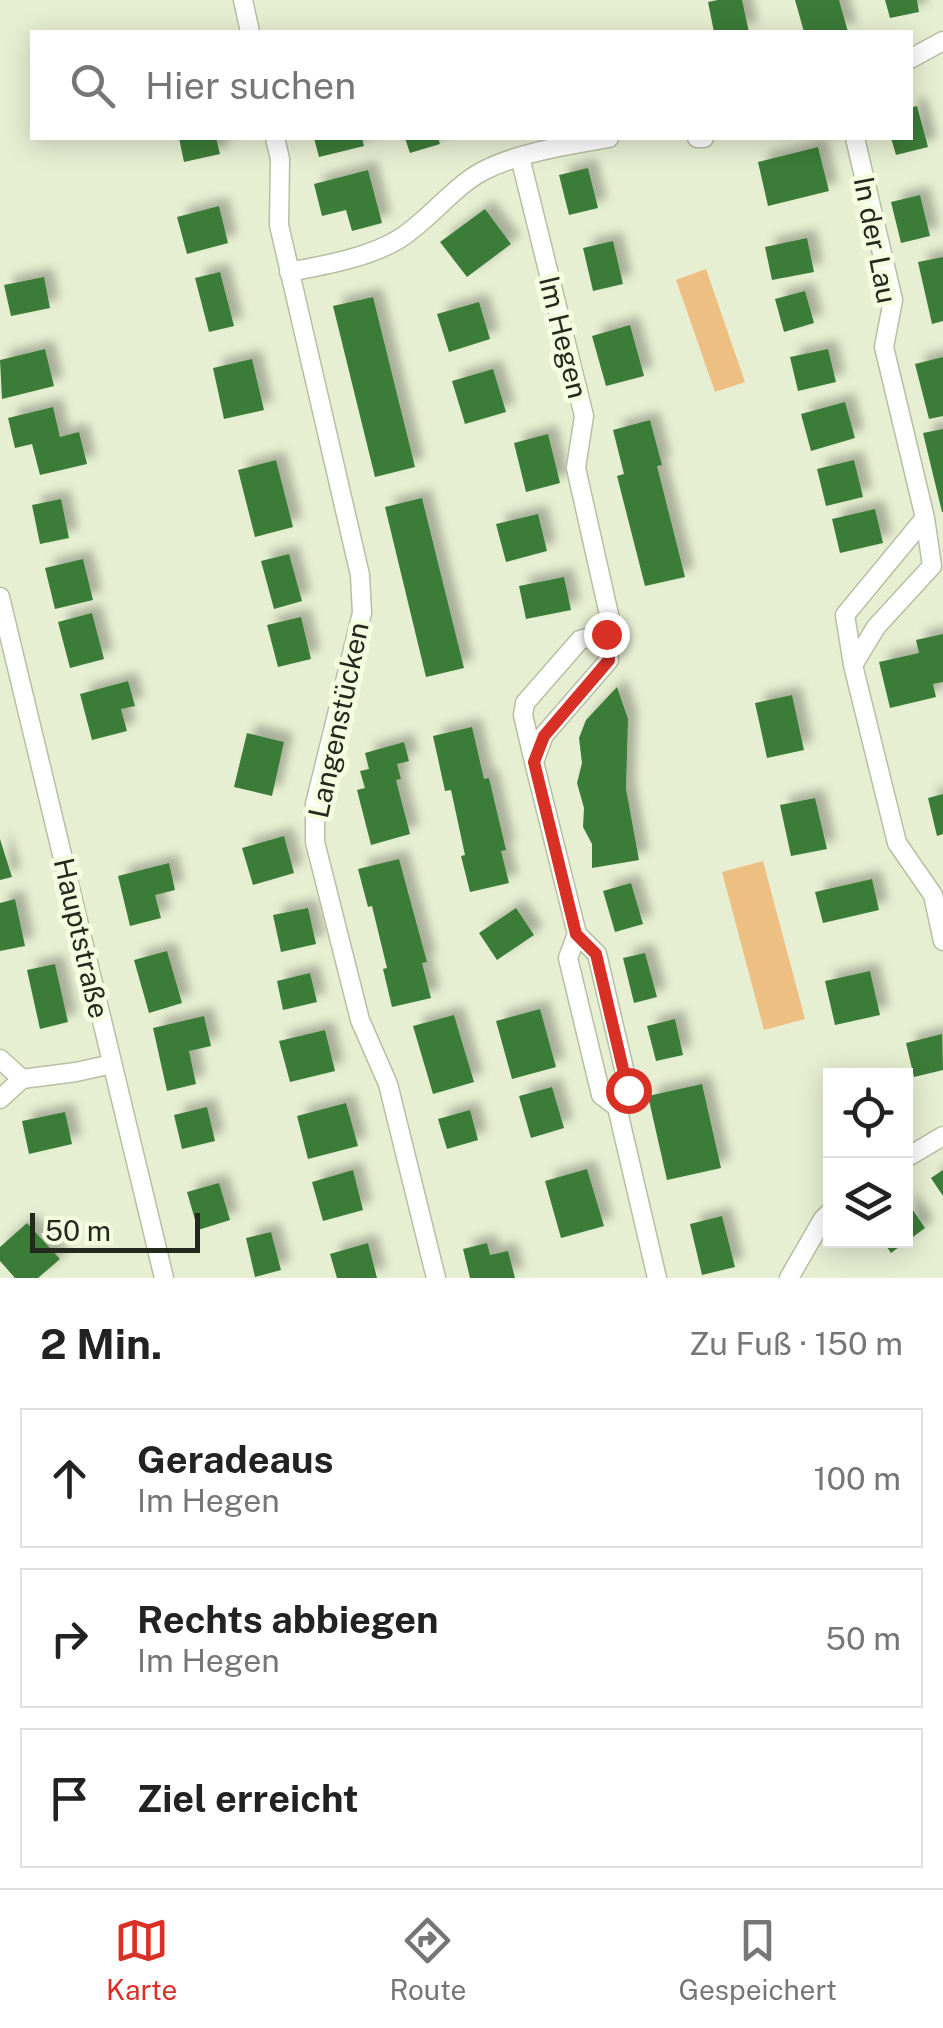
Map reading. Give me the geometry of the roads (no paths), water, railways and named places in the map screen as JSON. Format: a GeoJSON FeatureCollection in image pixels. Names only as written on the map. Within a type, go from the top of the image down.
{"type":"FeatureCollection","features":[{"type":"Feature","properties":{"kind":"street"},"geometry":{"type":"LineString","coordinates":[[243,0],[250,30]]}},
{"type":"Feature","properties":{"kind":"street"},"geometry":{"type":"LineString","coordinates":[[913,57],[943,41]]}},
{"type":"Feature","properties":{"kind":"street","name":"Langenstücken"},"geometry":{"type":"LineString","coordinates":[[275,140],[280,159],[279,225],[360,576],[362,613],[315,804],[315,842],[360,1020],[388,1084],[436,1278]]}},
{"type":"Feature","properties":{"kind":"street"},"geometry":{"type":"LineString","coordinates":[[289,272],[379,249],[401,238],[481,172],[520,158],[600,140]]}},
{"type":"Feature","properties":{"kind":"street","name":"In der Lau"},"geometry":{"type":"LineString","coordinates":[[853,665],[876,627],[932,566],[925,518],[884,346],[893,300],[855,140]]}},
{"type":"Feature","properties":{"kind":"street","name":"Im Hegen"},"geometry":{"type":"LineString","coordinates":[[520,158],[584,416],[576,468],[610,620],[606,634],[609,660],[544,736],[534,762]]}},
{"type":"Feature","properties":{"kind":"street"},"geometry":{"type":"LineString","coordinates":[[925,518],[845,615],[853,665],[897,843],[933,895],[943,941]]}},
{"type":"Feature","properties":{"kind":"street","name":"Hauptstraße"},"geometry":{"type":"LineString","coordinates":[[0,597],[164,1278]]}},
{"type":"Feature","properties":{"kind":"street"},"geometry":{"type":"LineString","coordinates":[[606,634],[580,640],[525,703],[523,715],[576,934],[596,954],[628,1090],[617,1107]]}},
{"type":"Feature","properties":{"kind":"street"},"geometry":{"type":"LineString","coordinates":[[576,934],[568,958],[601,1095],[617,1107],[657,1278]]}},
{"type":"Feature","properties":{"kind":"street"},"geometry":{"type":"LineString","coordinates":[[0,1059],[22,1079]]}},
{"type":"Feature","properties":{"kind":"street"},"geometry":{"type":"LineString","coordinates":[[0,1099],[22,1079],[112,1064]]}},
{"type":"Feature","properties":{"kind":"street"},"geometry":{"type":"LineString","coordinates":[[913,1154],[943,1136]]}},
{"type":"Feature","properties":{"kind":"street"},"geometry":{"type":"LineString","coordinates":[[789,1278],[823,1219]]}}]}
